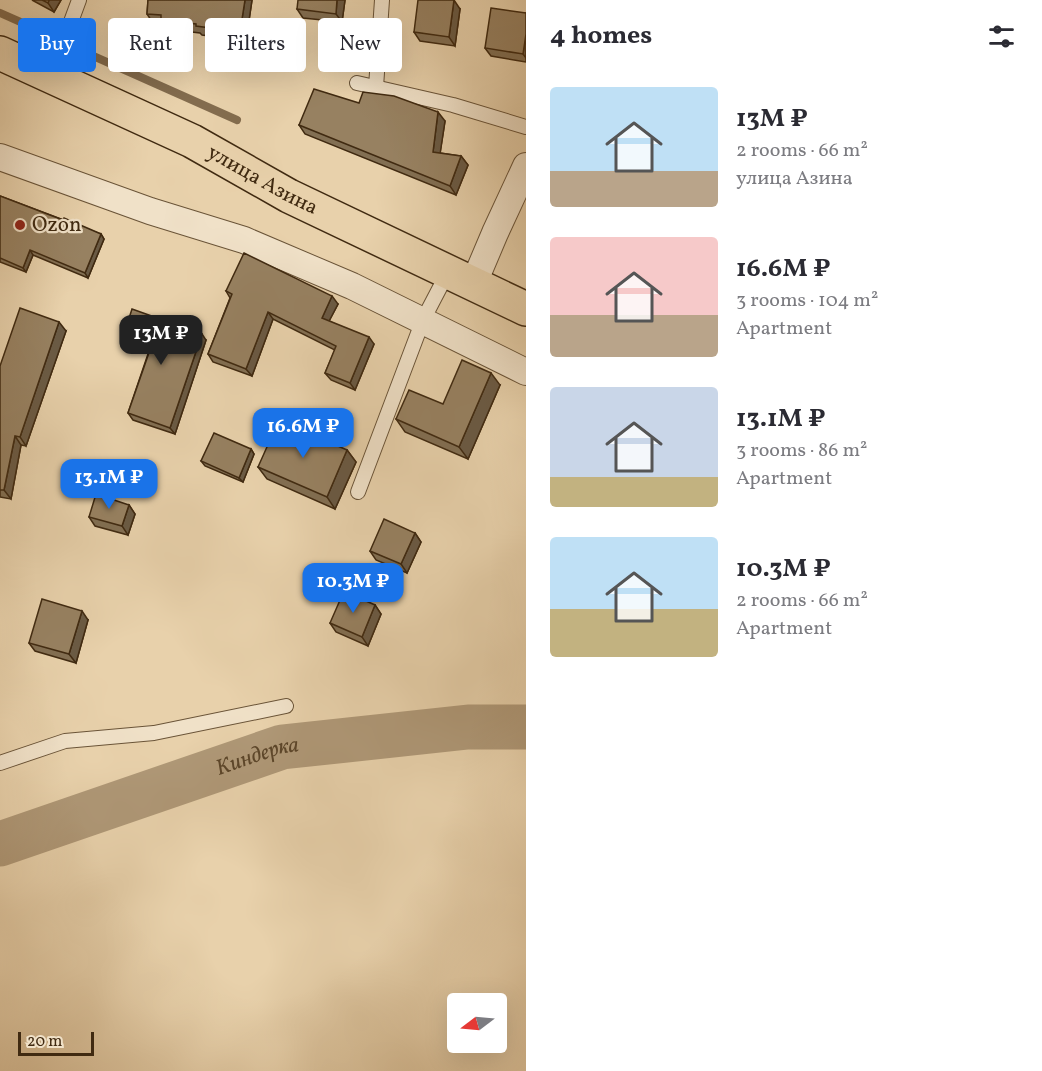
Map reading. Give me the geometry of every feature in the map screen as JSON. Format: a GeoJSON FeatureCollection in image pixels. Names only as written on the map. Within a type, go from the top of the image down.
{"type":"FeatureCollection","features":[{"type":"Feature","properties":{"kind":"main road","name":"улица Азина"},"geometry":{"type":"LineString","coordinates":[[0,53],[192,141],[289,196],[526,309]]}},
{"type":"Feature","properties":{"kind":"street"},"geometry":{"type":"LineString","coordinates":[[0,157],[150,211],[244,240],[352,286],[526,372]]}},
{"type":"Feature","properties":{"kind":"street"},"geometry":{"type":"LineString","coordinates":[[460,278],[495,233],[526,166]]}},
{"type":"Feature","properties":{"kind":"lane"},"geometry":{"type":"LineString","coordinates":[[51,76],[79,0]]}},
{"type":"Feature","properties":{"kind":"lane"},"geometry":{"type":"LineString","coordinates":[[376,87],[382,0]]}},
{"type":"Feature","properties":{"kind":"lane"},"geometry":{"type":"LineString","coordinates":[[357,83],[453,105],[526,127]]}},
{"type":"Feature","properties":{"kind":"lane"},"geometry":{"type":"LineString","coordinates":[[358,492],[423,320],[460,278]]}},
{"type":"Feature","properties":{"kind":"lane"},"geometry":{"type":"LineString","coordinates":[[0,763],[65,741],[154,733],[286,706]]}},
{"type":"Feature","properties":{"kind":"building"},"geometry":{"type":"Polygon","coordinates":[[[148,0],[245,0],[242,18],[205,18],[205,27],[196,26],[193,24],[193,18],[161,18],[161,15],[147,14],[148,0]]]}},
{"type":"Feature","properties":{"kind":"building"},"geometry":{"type":"Polygon","coordinates":[[[298,0],[337,0],[336,14],[297,9],[298,0]]]}},
{"type":"Feature","properties":{"kind":"building"},"geometry":{"type":"Polygon","coordinates":[[[418,0],[454,0],[449,37],[414,32],[418,0]]]}},
{"type":"Feature","properties":{"kind":"building"},"geometry":{"type":"Polygon","coordinates":[[[491,8],[526,13],[523,54],[485,48],[491,8]]]}},
{"type":"Feature","properties":{"kind":"building"},"geometry":{"type":"Polygon","coordinates":[[[314,89],[359,103],[363,92],[394,96],[438,112],[433,152],[461,156],[450,186],[299,125],[314,89]]]}},
{"type":"Feature","properties":{"kind":"building"},"geometry":{"type":"Polygon","coordinates":[[[0,196],[63,220],[64,218],[101,234],[85,273],[30,250],[23,268],[0,258],[0,196]]]}},
{"type":"Feature","properties":{"kind":"building"},"geometry":{"type":"Polygon","coordinates":[[[244,253],[332,296],[322,318],[369,337],[350,383],[325,373],[336,346],[268,312],[246,369],[208,354],[232,294],[226,291],[244,253]]]}},
{"type":"Feature","properties":{"kind":"building"},"geometry":{"type":"Polygon","coordinates":[[[20,308],[59,322],[20,437],[15,436],[4,490],[0,490],[0,366],[20,308]]]}},
{"type":"Feature","properties":{"kind":"building"},"geometry":{"type":"Polygon","coordinates":[[[132,309],[202,334],[170,428],[128,413],[151,347],[123,337],[132,309]]]}},
{"type":"Feature","properties":{"kind":"building"},"geometry":{"type":"Polygon","coordinates":[[[462,360],[491,373],[459,447],[396,419],[409,390],[443,404],[462,360]]]}},
{"type":"Feature","properties":{"kind":"building"},"geometry":{"type":"Polygon","coordinates":[[[279,420],[347,450],[327,497],[258,467],[279,420]]]}},
{"type":"Feature","properties":{"kind":"building"},"geometry":{"type":"Polygon","coordinates":[[[214,433],[251,449],[239,478],[201,461],[214,433]]]}},
{"type":"Feature","properties":{"kind":"building"},"geometry":{"type":"Polygon","coordinates":[[[96,494],[129,505],[122,526],[89,517],[96,494]]]}},
{"type":"Feature","properties":{"kind":"building"},"geometry":{"type":"Polygon","coordinates":[[[384,519],[415,533],[401,564],[370,551],[384,519]]]}},
{"type":"Feature","properties":{"kind":"building"},"geometry":{"type":"Polygon","coordinates":[[[344,591],[375,605],[362,637],[330,623],[344,591]]]}},
{"type":"Feature","properties":{"kind":"building"},"geometry":{"type":"Polygon","coordinates":[[[42,599],[82,611],[69,654],[29,643],[42,599]]]}},
{"type":"Feature","properties":{"kind":"waterway"},"geometry":{"type":"LineString","coordinates":[[0,13],[18,21]]}},
{"type":"Feature","properties":{"kind":"waterway"},"geometry":{"type":"LineString","coordinates":[[96,57],[237,120]]}},
{"type":"Feature","properties":{"kind":"waterway","name":"Киндерка"},"geometry":{"type":"LineString","coordinates":[[0,844],[282,747],[468,727],[526,727]]}},
{"type":"Feature","properties":{"kind":"place","name":"Ozon"},"geometry":{"type":"Point","coordinates":[20,225]}}]}
